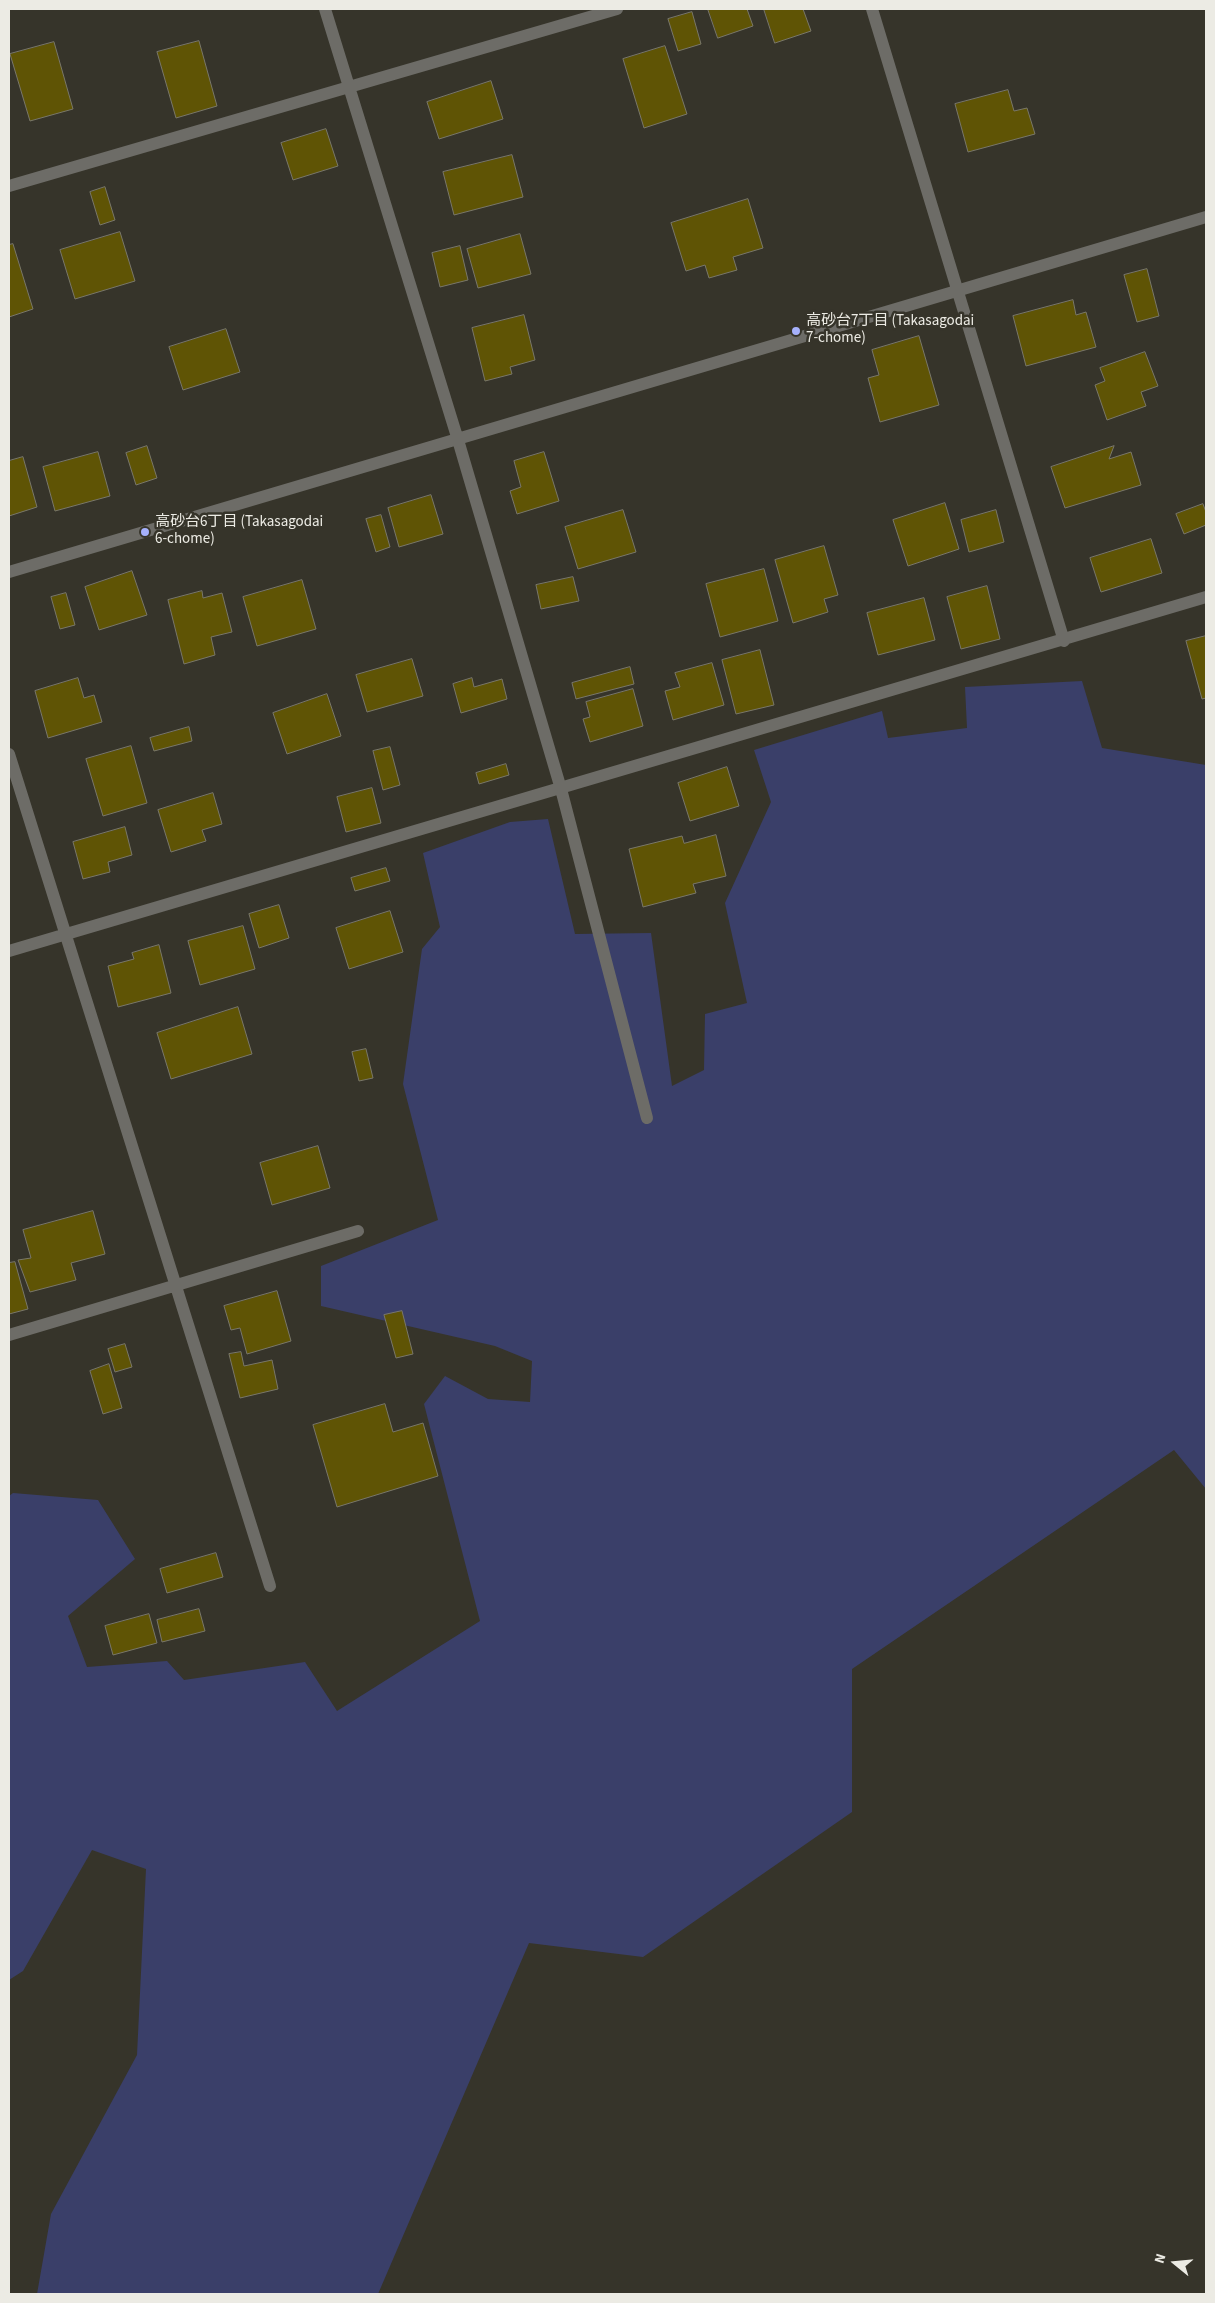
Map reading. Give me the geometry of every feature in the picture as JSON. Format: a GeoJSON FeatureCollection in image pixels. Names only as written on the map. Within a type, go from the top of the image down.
{"type":"FeatureCollection","features":[{"type":"Feature","properties":{"kind":"street"},"geometry":{"type":"LineString","coordinates":[[325,9],[458,440],[561,789],[647,1118]]}},
{"type":"Feature","properties":{"kind":"street"},"geometry":{"type":"LineString","coordinates":[[9,186],[618,9]]}},
{"type":"Feature","properties":{"kind":"street"},"geometry":{"type":"LineString","coordinates":[[872,9],[1064,641]]}},
{"type":"Feature","properties":{"kind":"street"},"geometry":{"type":"LineString","coordinates":[[9,572],[1206,217]]}},
{"type":"Feature","properties":{"kind":"street"},"geometry":{"type":"LineString","coordinates":[[9,951],[1064,641],[1206,597]]}},
{"type":"Feature","properties":{"kind":"street"},"geometry":{"type":"LineString","coordinates":[[9,754],[270,1586]]}},
{"type":"Feature","properties":{"kind":"street"},"geometry":{"type":"LineString","coordinates":[[9,1335],[358,1231]]}},
{"type":"Feature","properties":{"kind":"shaded area"},"geometry":{"type":"Polygon","coordinates":[[[1082,681],[1102,748],[1206,765],[1206,1489],[1174,1450],[852,1669],[852,1812],[643,1957],[529,1943],[378,2294],[37,2294],[51,2214],[137,2055],[146,1869],[92,1850],[23,1971],[9,1980],[9,1496],[13,1493],[98,1500],[135,1559],[68,1616],[87,1667],[167,1661],[184,1680],[305,1662],[337,1711],[480,1621],[424,1404],[445,1376],[488,1399],[530,1402],[532,1361],[495,1346],[321,1306],[321,1266],[438,1220],[403,1084],[422,949],[440,927],[423,853],[510,822],[548,819],[575,934],[651,933],[672,1086],[704,1070],[705,1014],[747,1003],[725,903],[771,802],[754,750],[882,711],[888,738],[967,728],[965,687],[1082,681]]]}},
{"type":"Feature","properties":{"kind":"building"},"geometry":{"type":"Polygon","coordinates":[[[708,9],[747,9],[753,26],[718,38],[708,9]]]}},
{"type":"Feature","properties":{"kind":"building"},"geometry":{"type":"Polygon","coordinates":[[[764,9],[803,9],[811,31],[775,43],[764,9]]]}},
{"type":"Feature","properties":{"kind":"building"},"geometry":{"type":"Polygon","coordinates":[[[692,12],[701,44],[678,51],[668,19],[692,12]]]}},
{"type":"Feature","properties":{"kind":"building"},"geometry":{"type":"Polygon","coordinates":[[[199,41],[217,106],[176,118],[157,52],[199,41]]]}},
{"type":"Feature","properties":{"kind":"building"},"geometry":{"type":"Polygon","coordinates":[[[54,42],[73,109],[30,121],[10,54],[54,42]]]}},
{"type":"Feature","properties":{"kind":"building"},"geometry":{"type":"Polygon","coordinates":[[[665,46],[687,114],[644,128],[623,59],[665,46]]]}},
{"type":"Feature","properties":{"kind":"building"},"geometry":{"type":"Polygon","coordinates":[[[491,81],[503,119],[439,139],[427,102],[491,81]]]}},
{"type":"Feature","properties":{"kind":"building"},"geometry":{"type":"Polygon","coordinates":[[[1008,90],[1014,111],[1027,108],[1035,134],[968,152],[955,104],[1008,90]]]}},
{"type":"Feature","properties":{"kind":"building"},"geometry":{"type":"Polygon","coordinates":[[[326,129],[338,166],[293,180],[281,143],[326,129]]]}},
{"type":"Feature","properties":{"kind":"building"},"geometry":{"type":"Polygon","coordinates":[[[512,155],[523,197],[454,215],[443,172],[512,155]]]}},
{"type":"Feature","properties":{"kind":"building"},"geometry":{"type":"Polygon","coordinates":[[[105,187],[115,220],[100,225],[90,192],[105,187]]]}},
{"type":"Feature","properties":{"kind":"building"},"geometry":{"type":"Polygon","coordinates":[[[748,199],[763,248],[733,257],[737,270],[709,278],[705,265],[686,271],[671,223],[748,199]]]}},
{"type":"Feature","properties":{"kind":"building"},"geometry":{"type":"Polygon","coordinates":[[[120,232],[135,281],[75,299],[60,250],[120,232]]]}},
{"type":"Feature","properties":{"kind":"building"},"geometry":{"type":"Polygon","coordinates":[[[520,234],[531,274],[478,288],[467,249],[520,234]]]}},
{"type":"Feature","properties":{"kind":"building"},"geometry":{"type":"Polygon","coordinates":[[[13,244],[33,309],[9,317],[9,245],[13,244]]]}},
{"type":"Feature","properties":{"kind":"building"},"geometry":{"type":"Polygon","coordinates":[[[460,246],[468,280],[440,287],[432,253],[460,246]]]}},
{"type":"Feature","properties":{"kind":"building"},"geometry":{"type":"Polygon","coordinates":[[[1147,269],[1159,316],[1137,322],[1124,275],[1147,269]]]}},
{"type":"Feature","properties":{"kind":"building"},"geometry":{"type":"Polygon","coordinates":[[[1073,300],[1076,315],[1086,312],[1096,347],[1026,366],[1013,316],[1073,300]]]}},
{"type":"Feature","properties":{"kind":"building"},"geometry":{"type":"Polygon","coordinates":[[[524,315],[535,360],[510,367],[512,374],[485,381],[472,328],[524,315]]]}},
{"type":"Feature","properties":{"kind":"building"},"geometry":{"type":"Polygon","coordinates":[[[226,329],[240,372],[183,390],[169,347],[226,329]]]}},
{"type":"Feature","properties":{"kind":"building"},"geometry":{"type":"Polygon","coordinates":[[[919,336],[939,405],[880,422],[868,378],[879,375],[872,350],[919,336]]]}},
{"type":"Feature","properties":{"kind":"building"},"geometry":{"type":"Polygon","coordinates":[[[1145,352],[1158,386],[1141,392],[1146,406],[1107,420],[1095,385],[1105,381],[1100,368],[1145,352]]]}},
{"type":"Feature","properties":{"kind":"building"},"geometry":{"type":"Polygon","coordinates":[[[147,446],[157,478],[136,485],[126,453],[147,446]]]}},
{"type":"Feature","properties":{"kind":"building"},"geometry":{"type":"Polygon","coordinates":[[[1114,446],[1109,459],[1131,452],[1141,485],[1065,508],[1051,467],[1114,446]]]}},
{"type":"Feature","properties":{"kind":"building"},"geometry":{"type":"Polygon","coordinates":[[[98,452],[110,496],[55,511],[43,467],[98,452]]]}},
{"type":"Feature","properties":{"kind":"building"},"geometry":{"type":"Polygon","coordinates":[[[544,452],[559,501],[517,514],[510,491],[521,487],[514,461],[544,452]]]}},
{"type":"Feature","properties":{"kind":"building"},"geometry":{"type":"Polygon","coordinates":[[[23,457],[37,507],[9,516],[9,461],[23,457]]]}},
{"type":"Feature","properties":{"kind":"building"},"geometry":{"type":"Polygon","coordinates":[[[431,495],[443,534],[399,547],[388,508],[431,495]]]}},
{"type":"Feature","properties":{"kind":"building"},"geometry":{"type":"Polygon","coordinates":[[[945,503],[959,549],[908,566],[893,520],[945,503]]]}},
{"type":"Feature","properties":{"kind":"building"},"geometry":{"type":"Polygon","coordinates":[[[1203,504],[1206,512],[1206,525],[1184,534],[1176,514],[1203,504]]]}},
{"type":"Feature","properties":{"kind":"building"},"geometry":{"type":"Polygon","coordinates":[[[623,510],[636,552],[578,569],[565,527],[623,510]]]}},
{"type":"Feature","properties":{"kind":"building"},"geometry":{"type":"Polygon","coordinates":[[[996,510],[1004,542],[969,552],[961,520],[996,510]]]}},
{"type":"Feature","properties":{"kind":"building"},"geometry":{"type":"Polygon","coordinates":[[[381,515],[390,547],[376,552],[366,519],[381,515]]]}},
{"type":"Feature","properties":{"kind":"building"},"geometry":{"type":"Polygon","coordinates":[[[1151,539],[1162,573],[1101,592],[1090,558],[1151,539]]]}},
{"type":"Feature","properties":{"kind":"building"},"geometry":{"type":"Polygon","coordinates":[[[824,546],[838,595],[824,599],[828,612],[793,623],[775,560],[824,546]]]}},
{"type":"Feature","properties":{"kind":"building"},"geometry":{"type":"Polygon","coordinates":[[[764,569],[778,621],[720,637],[706,584],[764,569]]]}},
{"type":"Feature","properties":{"kind":"building"},"geometry":{"type":"Polygon","coordinates":[[[132,571],[147,615],[99,630],[85,587],[132,571]]]}},
{"type":"Feature","properties":{"kind":"building"},"geometry":{"type":"Polygon","coordinates":[[[573,577],[579,601],[541,609],[536,585],[573,577]]]}},
{"type":"Feature","properties":{"kind":"building"},"geometry":{"type":"Polygon","coordinates":[[[302,580],[316,629],[257,646],[243,597],[302,580]]]}},
{"type":"Feature","properties":{"kind":"building"},"geometry":{"type":"Polygon","coordinates":[[[987,586],[1000,639],[961,649],[947,597],[987,586]]]}},
{"type":"Feature","properties":{"kind":"building"},"geometry":{"type":"Polygon","coordinates":[[[202,591],[203,598],[222,593],[232,632],[211,637],[215,655],[184,664],[168,600],[202,591]]]}},
{"type":"Feature","properties":{"kind":"building"},"geometry":{"type":"Polygon","coordinates":[[[66,593],[75,625],[60,629],[51,597],[66,593]]]}},
{"type":"Feature","properties":{"kind":"building"},"geometry":{"type":"Polygon","coordinates":[[[924,598],[935,640],[878,655],[867,613],[924,598]]]}},
{"type":"Feature","properties":{"kind":"building"},"geometry":{"type":"Polygon","coordinates":[[[1206,636],[1206,698],[1202,699],[1186,641],[1206,636]]]}},
{"type":"Feature","properties":{"kind":"building"},"geometry":{"type":"Polygon","coordinates":[[[760,650],[774,705],[736,714],[722,660],[760,650]]]}},
{"type":"Feature","properties":{"kind":"building"},"geometry":{"type":"Polygon","coordinates":[[[412,659],[423,696],[367,712],[356,675],[412,659]]]}},
{"type":"Feature","properties":{"kind":"building"},"geometry":{"type":"Polygon","coordinates":[[[712,663],[724,705],[673,720],[665,691],[680,687],[675,673],[712,663]]]}},
{"type":"Feature","properties":{"kind":"building"},"geometry":{"type":"Polygon","coordinates":[[[630,667],[634,684],[576,699],[572,683],[630,667]]]}},
{"type":"Feature","properties":{"kind":"building"},"geometry":{"type":"Polygon","coordinates":[[[78,678],[84,698],[94,695],[102,722],[48,738],[35,691],[78,678]]]}},
{"type":"Feature","properties":{"kind":"building"},"geometry":{"type":"Polygon","coordinates":[[[472,678],[474,687],[502,679],[507,699],[461,713],[453,684],[472,678]]]}},
{"type":"Feature","properties":{"kind":"building"},"geometry":{"type":"Polygon","coordinates":[[[633,689],[643,726],[590,742],[583,719],[590,717],[586,702],[633,689]]]}},
{"type":"Feature","properties":{"kind":"building"},"geometry":{"type":"Polygon","coordinates":[[[327,694],[341,736],[287,754],[273,713],[327,694]]]}},
{"type":"Feature","properties":{"kind":"building"},"geometry":{"type":"Polygon","coordinates":[[[189,727],[192,741],[154,751],[150,738],[189,727]]]}},
{"type":"Feature","properties":{"kind":"building"},"geometry":{"type":"Polygon","coordinates":[[[131,746],[147,803],[103,816],[86,759],[131,746]]]}},
{"type":"Feature","properties":{"kind":"building"},"geometry":{"type":"Polygon","coordinates":[[[390,747],[400,785],[383,790],[373,751],[390,747]]]}},
{"type":"Feature","properties":{"kind":"building"},"geometry":{"type":"Polygon","coordinates":[[[506,764],[509,775],[479,784],[476,773],[506,764]]]}},
{"type":"Feature","properties":{"kind":"building"},"geometry":{"type":"Polygon","coordinates":[[[727,767],[739,806],[690,821],[678,783],[727,767]]]}},
{"type":"Feature","properties":{"kind":"building"},"geometry":{"type":"Polygon","coordinates":[[[372,788],[381,823],[346,832],[337,797],[372,788]]]}},
{"type":"Feature","properties":{"kind":"building"},"geometry":{"type":"Polygon","coordinates":[[[213,793],[222,824],[202,830],[206,841],[171,852],[158,810],[213,793]]]}},
{"type":"Feature","properties":{"kind":"building"},"geometry":{"type":"Polygon","coordinates":[[[125,827],[132,855],[108,862],[110,872],[83,879],[73,842],[125,827]]]}},
{"type":"Feature","properties":{"kind":"building"},"geometry":{"type":"Polygon","coordinates":[[[716,835],[726,876],[693,884],[696,893],[643,907],[629,849],[682,836],[684,843],[716,835]]]}},
{"type":"Feature","properties":{"kind":"building"},"geometry":{"type":"Polygon","coordinates":[[[386,868],[390,881],[355,891],[351,878],[386,868]]]}},
{"type":"Feature","properties":{"kind":"building"},"geometry":{"type":"Polygon","coordinates":[[[279,905],[289,938],[259,948],[249,914],[279,905]]]}},
{"type":"Feature","properties":{"kind":"building"},"geometry":{"type":"Polygon","coordinates":[[[390,911],[403,952],[349,969],[336,928],[390,911]]]}},
{"type":"Feature","properties":{"kind":"building"},"geometry":{"type":"Polygon","coordinates":[[[243,926],[255,969],[200,985],[188,941],[243,926]]]}},
{"type":"Feature","properties":{"kind":"building"},"geometry":{"type":"Polygon","coordinates":[[[159,945],[171,993],[118,1007],[108,966],[134,959],[132,953],[159,945]]]}},
{"type":"Feature","properties":{"kind":"building"},"geometry":{"type":"Polygon","coordinates":[[[238,1007],[252,1054],[171,1079],[157,1033],[238,1007]]]}},
{"type":"Feature","properties":{"kind":"building"},"geometry":{"type":"Polygon","coordinates":[[[366,1049],[373,1078],[359,1081],[352,1052],[366,1049]]]}},
{"type":"Feature","properties":{"kind":"building"},"geometry":{"type":"Polygon","coordinates":[[[318,1146],[330,1188],[272,1205],[260,1163],[318,1146]]]}},
{"type":"Feature","properties":{"kind":"building"},"geometry":{"type":"Polygon","coordinates":[[[93,1211],[105,1254],[71,1263],[76,1280],[30,1292],[18,1260],[31,1258],[23,1230],[93,1211]]]}},
{"type":"Feature","properties":{"kind":"building"},"geometry":{"type":"Polygon","coordinates":[[[15,1262],[28,1309],[9,1314],[9,1263],[15,1262]]]}},
{"type":"Feature","properties":{"kind":"building"},"geometry":{"type":"Polygon","coordinates":[[[277,1291],[291,1341],[247,1354],[240,1328],[231,1330],[224,1306],[277,1291]]]}},
{"type":"Feature","properties":{"kind":"building"},"geometry":{"type":"Polygon","coordinates":[[[402,1311],[413,1354],[396,1358],[384,1315],[402,1311]]]}},
{"type":"Feature","properties":{"kind":"building"},"geometry":{"type":"Polygon","coordinates":[[[125,1344],[132,1367],[115,1372],[108,1349],[125,1344]]]}},
{"type":"Feature","properties":{"kind":"building"},"geometry":{"type":"Polygon","coordinates":[[[241,1352],[244,1366],[272,1360],[278,1389],[240,1398],[229,1354],[241,1352]]]}},
{"type":"Feature","properties":{"kind":"building"},"geometry":{"type":"Polygon","coordinates":[[[109,1364],[122,1408],[103,1414],[90,1371],[109,1364]]]}},
{"type":"Feature","properties":{"kind":"building"},"geometry":{"type":"Polygon","coordinates":[[[385,1404],[393,1432],[423,1423],[438,1476],[337,1507],[313,1425],[385,1404]]]}},
{"type":"Feature","properties":{"kind":"building"},"geometry":{"type":"Polygon","coordinates":[[[216,1553],[223,1577],[167,1593],[160,1569],[216,1553]]]}},
{"type":"Feature","properties":{"kind":"building"},"geometry":{"type":"Polygon","coordinates":[[[199,1609],[205,1631],[162,1642],[157,1620],[199,1609]]]}},
{"type":"Feature","properties":{"kind":"building"},"geometry":{"type":"Polygon","coordinates":[[[149,1614],[157,1643],[113,1655],[105,1626],[149,1614]]]}},
{"type":"Feature","properties":{"kind":"place","name":"高砂台7丁目 (Takasagodai 7-chome)"},"geometry":{"type":"Point","coordinates":[796,331]}},
{"type":"Feature","properties":{"kind":"place","name":"高砂台6丁目 (Takasagodai 6-chome)"},"geometry":{"type":"Point","coordinates":[145,532]}}]}
